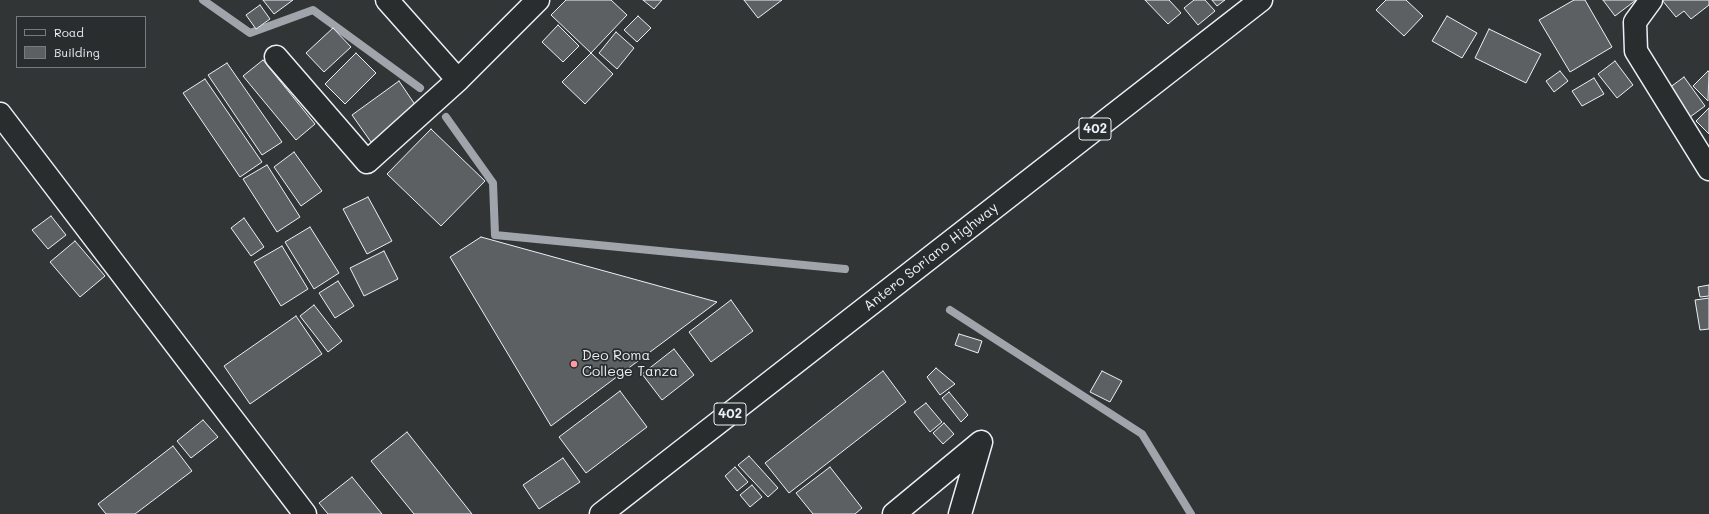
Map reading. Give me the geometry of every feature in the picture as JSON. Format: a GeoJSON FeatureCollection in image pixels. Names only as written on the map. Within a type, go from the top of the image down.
{"type":"FeatureCollection","features":[{"type":"Feature","properties":{"kind":"street"},"geometry":{"type":"LineString","coordinates":[[386,0],[458,80]]}},
{"type":"Feature","properties":{"kind":"street"},"geometry":{"type":"LineString","coordinates":[[276,57],[367,162],[458,80],[538,0]]}},
{"type":"Feature","properties":{"kind":"street","name":"Antero Soriano Highway"},"geometry":{"type":"LineString","coordinates":[[601,514],[1261,0]]}},
{"type":"Feature","properties":{"kind":"street"},"geometry":{"type":"LineString","coordinates":[[1651,0],[1635,22],[1636,51],[1709,170]]}},
{"type":"Feature","properties":{"kind":"street"},"geometry":{"type":"LineString","coordinates":[[0,114],[305,514]]}},
{"type":"Feature","properties":{"kind":"street"},"geometry":{"type":"LineString","coordinates":[[894,514],[981,442],[960,514]]}},
{"type":"Feature","properties":{"kind":"building"},"geometry":{"type":"Polygon","coordinates":[[[263,0],[293,0],[274,14],[263,0]]]}},
{"type":"Feature","properties":{"kind":"building"},"geometry":{"type":"Polygon","coordinates":[[[566,0],[611,0],[627,15],[591,53],[551,15],[566,0]]]}},
{"type":"Feature","properties":{"kind":"building"},"geometry":{"type":"Polygon","coordinates":[[[643,0],[662,0],[654,9],[643,0]]]}},
{"type":"Feature","properties":{"kind":"building"},"geometry":{"type":"Polygon","coordinates":[[[744,0],[782,0],[758,18],[744,0]]]}},
{"type":"Feature","properties":{"kind":"building"},"geometry":{"type":"Polygon","coordinates":[[[1145,0],[1169,0],[1181,13],[1168,24],[1145,0]]]}},
{"type":"Feature","properties":{"kind":"building"},"geometry":{"type":"Polygon","coordinates":[[[1194,0],[1205,0],[1215,11],[1198,25],[1184,8],[1194,0]]]}},
{"type":"Feature","properties":{"kind":"building"},"geometry":{"type":"Polygon","coordinates":[[[1212,0],[1225,0],[1217,6],[1212,0]]]}},
{"type":"Feature","properties":{"kind":"building"},"geometry":{"type":"Polygon","coordinates":[[[1386,0],[1406,0],[1423,16],[1404,36],[1376,10],[1386,0]]]}},
{"type":"Feature","properties":{"kind":"building"},"geometry":{"type":"Polygon","coordinates":[[[1574,0],[1585,0],[1612,47],[1570,72],[1539,20],[1574,0]]]}},
{"type":"Feature","properties":{"kind":"building"},"geometry":{"type":"Polygon","coordinates":[[[1603,0],[1636,0],[1615,16],[1603,0]]]}},
{"type":"Feature","properties":{"kind":"building"},"geometry":{"type":"Polygon","coordinates":[[[1662,0],[1709,0],[1709,5],[1691,19],[1684,11],[1676,17],[1662,0]]]}},
{"type":"Feature","properties":{"kind":"building"},"geometry":{"type":"Polygon","coordinates":[[[260,5],[270,19],[256,29],[246,15],[260,5]]]}},
{"type":"Feature","properties":{"kind":"building"},"geometry":{"type":"Polygon","coordinates":[[[638,16],[651,28],[637,42],[624,30],[638,16]]]}},
{"type":"Feature","properties":{"kind":"building"},"geometry":{"type":"Polygon","coordinates":[[[1447,16],[1477,33],[1462,58],[1432,41],[1447,16]]]}},
{"type":"Feature","properties":{"kind":"building"},"geometry":{"type":"Polygon","coordinates":[[[558,25],[579,46],[563,62],[542,42],[558,25]]]}},
{"type":"Feature","properties":{"kind":"building"},"geometry":{"type":"Polygon","coordinates":[[[333,28],[351,47],[324,72],[306,53],[333,28]]]}},
{"type":"Feature","properties":{"kind":"building"},"geometry":{"type":"Polygon","coordinates":[[[1489,29],[1541,54],[1526,83],[1475,58],[1489,29]]]}},
{"type":"Feature","properties":{"kind":"building"},"geometry":{"type":"Polygon","coordinates":[[[616,32],[634,48],[617,69],[599,53],[616,32]]]}},
{"type":"Feature","properties":{"kind":"building"},"geometry":{"type":"Polygon","coordinates":[[[356,53],[376,73],[345,104],[325,84],[356,53]]]}},
{"type":"Feature","properties":{"kind":"building"},"geometry":{"type":"Polygon","coordinates":[[[591,53],[613,74],[585,104],[562,82],[591,53]]]}},
{"type":"Feature","properties":{"kind":"building"},"geometry":{"type":"Polygon","coordinates":[[[263,60],[315,124],[296,140],[243,76],[263,60]]]}},
{"type":"Feature","properties":{"kind":"building"},"geometry":{"type":"Polygon","coordinates":[[[1615,61],[1633,85],[1617,98],[1598,74],[1615,61]]]}},
{"type":"Feature","properties":{"kind":"building"},"geometry":{"type":"Polygon","coordinates":[[[227,63],[282,142],[262,155],[208,75],[227,63]]]}},
{"type":"Feature","properties":{"kind":"building"},"geometry":{"type":"Polygon","coordinates":[[[1560,71],[1568,81],[1554,92],[1546,81],[1560,71]]]}},
{"type":"Feature","properties":{"kind":"building"},"geometry":{"type":"Polygon","coordinates":[[[1708,71],[1709,72],[1708,101],[1693,86],[1708,71]]]}},
{"type":"Feature","properties":{"kind":"building"},"geometry":{"type":"Polygon","coordinates":[[[1684,77],[1705,106],[1686,120],[1665,91],[1684,77]]]}},
{"type":"Feature","properties":{"kind":"building"},"geometry":{"type":"Polygon","coordinates":[[[1594,78],[1604,94],[1582,106],[1572,91],[1594,78]]]}},
{"type":"Feature","properties":{"kind":"building"},"geometry":{"type":"Polygon","coordinates":[[[205,79],[262,162],[240,177],[183,93],[205,79]]]}},
{"type":"Feature","properties":{"kind":"building"},"geometry":{"type":"Polygon","coordinates":[[[399,81],[418,109],[371,142],[352,115],[399,81]]]}},
{"type":"Feature","properties":{"kind":"building"},"geometry":{"type":"Polygon","coordinates":[[[1709,108],[1709,134],[1696,121],[1709,108]]]}},
{"type":"Feature","properties":{"kind":"building"},"geometry":{"type":"Polygon","coordinates":[[[431,129],[485,181],[441,226],[387,174],[431,129]]]}},
{"type":"Feature","properties":{"kind":"building"},"geometry":{"type":"Polygon","coordinates":[[[294,152],[322,191],[301,206],[274,167],[294,152]]]}},
{"type":"Feature","properties":{"kind":"building"},"geometry":{"type":"Polygon","coordinates":[[[267,165],[300,217],[277,232],[243,179],[267,165]]]}},
{"type":"Feature","properties":{"kind":"building"},"geometry":{"type":"Polygon","coordinates":[[[368,197],[392,241],[367,254],[343,209],[368,197]]]}},
{"type":"Feature","properties":{"kind":"building"},"geometry":{"type":"Polygon","coordinates":[[[51,216],[66,235],[48,249],[32,230],[51,216]]]}},
{"type":"Feature","properties":{"kind":"building"},"geometry":{"type":"Polygon","coordinates":[[[244,218],[264,247],[251,256],[231,228],[244,218]]]}},
{"type":"Feature","properties":{"kind":"building"},"geometry":{"type":"Polygon","coordinates":[[[310,227],[339,273],[314,289],[285,242],[310,227]]]}},
{"type":"Feature","properties":{"kind":"building","name":"Deo Roma College Tanza"},"geometry":{"type":"Polygon","coordinates":[[[481,237],[717,302],[551,426],[450,257],[481,237]]]}},
{"type":"Feature","properties":{"kind":"building"},"geometry":{"type":"Polygon","coordinates":[[[75,241],[105,276],[80,297],[50,262],[75,241]]]}},
{"type":"Feature","properties":{"kind":"building"},"geometry":{"type":"Polygon","coordinates":[[[282,246],[308,289],[281,306],[254,262],[282,246]]]}},
{"type":"Feature","properties":{"kind":"building"},"geometry":{"type":"Polygon","coordinates":[[[384,251],[398,279],[364,296],[350,268],[384,251]]]}},
{"type":"Feature","properties":{"kind":"building"},"geometry":{"type":"Polygon","coordinates":[[[338,281],[354,306],[335,318],[319,293],[338,281]]]}},
{"type":"Feature","properties":{"kind":"building"},"geometry":{"type":"Polygon","coordinates":[[[1709,285],[1709,296],[1700,297],[1698,287],[1709,285]]]}},
{"type":"Feature","properties":{"kind":"building"},"geometry":{"type":"Polygon","coordinates":[[[1709,298],[1709,329],[1700,330],[1695,300],[1709,298]]]}},
{"type":"Feature","properties":{"kind":"building"},"geometry":{"type":"Polygon","coordinates":[[[731,300],[753,331],[711,362],[689,332],[731,300]]]}},
{"type":"Feature","properties":{"kind":"building"},"geometry":{"type":"Polygon","coordinates":[[[314,305],[342,341],[328,352],[300,316],[314,305]]]}},
{"type":"Feature","properties":{"kind":"building"},"geometry":{"type":"Polygon","coordinates":[[[296,316],[322,354],[250,404],[224,366],[296,316]]]}},
{"type":"Feature","properties":{"kind":"building"},"geometry":{"type":"Polygon","coordinates":[[[959,334],[982,341],[978,353],[955,345],[959,334]]]}},
{"type":"Feature","properties":{"kind":"building"},"geometry":{"type":"Polygon","coordinates":[[[674,349],[694,375],[662,400],[642,374],[674,349]]]}},
{"type":"Feature","properties":{"kind":"building"},"geometry":{"type":"Polygon","coordinates":[[[936,368],[955,384],[940,395],[927,377],[936,368]]]}},
{"type":"Feature","properties":{"kind":"building"},"geometry":{"type":"Polygon","coordinates":[[[883,371],[906,402],[789,493],[765,463],[883,371]]]}},
{"type":"Feature","properties":{"kind":"building"},"geometry":{"type":"Polygon","coordinates":[[[1102,371],[1122,381],[1110,402],[1090,392],[1102,371]]]}},
{"type":"Feature","properties":{"kind":"building"},"geometry":{"type":"Polygon","coordinates":[[[620,391],[647,427],[586,473],[559,437],[620,391]]]}},
{"type":"Feature","properties":{"kind":"building"},"geometry":{"type":"Polygon","coordinates":[[[949,392],[968,415],[961,422],[942,398],[949,392]]]}},
{"type":"Feature","properties":{"kind":"building"},"geometry":{"type":"Polygon","coordinates":[[[926,403],[942,422],[930,432],[914,412],[926,403]]]}},
{"type":"Feature","properties":{"kind":"building"},"geometry":{"type":"Polygon","coordinates":[[[203,420],[218,437],[191,458],[177,441],[203,420]]]}},
{"type":"Feature","properties":{"kind":"building"},"geometry":{"type":"Polygon","coordinates":[[[944,423],[954,434],[943,444],[933,433],[944,423]]]}},
{"type":"Feature","properties":{"kind":"building"},"geometry":{"type":"Polygon","coordinates":[[[407,432],[472,514],[414,514],[371,461],[407,432]]]}},
{"type":"Feature","properties":{"kind":"building"},"geometry":{"type":"Polygon","coordinates":[[[173,446],[192,471],[135,514],[106,514],[98,504],[173,446]]]}},
{"type":"Feature","properties":{"kind":"building"},"geometry":{"type":"Polygon","coordinates":[[[749,456],[778,488],[768,497],[738,465],[749,456]]]}},
{"type":"Feature","properties":{"kind":"building"},"geometry":{"type":"Polygon","coordinates":[[[563,458],[580,482],[539,509],[523,485],[563,458]]]}},
{"type":"Feature","properties":{"kind":"building"},"geometry":{"type":"Polygon","coordinates":[[[735,467],[748,482],[737,491],[725,476],[735,467]]]}},
{"type":"Feature","properties":{"kind":"building"},"geometry":{"type":"Polygon","coordinates":[[[830,467],[862,508],[855,514],[813,514],[796,493],[830,467]]]}},
{"type":"Feature","properties":{"kind":"building"},"geometry":{"type":"Polygon","coordinates":[[[352,477],[382,514],[328,514],[319,503],[352,477]]]}},
{"type":"Feature","properties":{"kind":"building"},"geometry":{"type":"Polygon","coordinates":[[[752,485],[762,497],[750,507],[740,495],[752,485]]]}},
{"type":"Feature","properties":{"kind":"waterway"},"geometry":{"type":"LineString","coordinates":[[203,0],[250,33],[313,10],[420,88]]}},
{"type":"Feature","properties":{"kind":"waterway"},"geometry":{"type":"LineString","coordinates":[[446,117],[493,183],[495,235],[845,269]]}},
{"type":"Feature","properties":{"kind":"waterway"},"geometry":{"type":"LineString","coordinates":[[950,310],[1142,434],[1191,514]]}},
{"type":"Feature","properties":{"kind":"place","name":"Deo Roma College Tanza"},"geometry":{"type":"Point","coordinates":[574,364]}}]}
